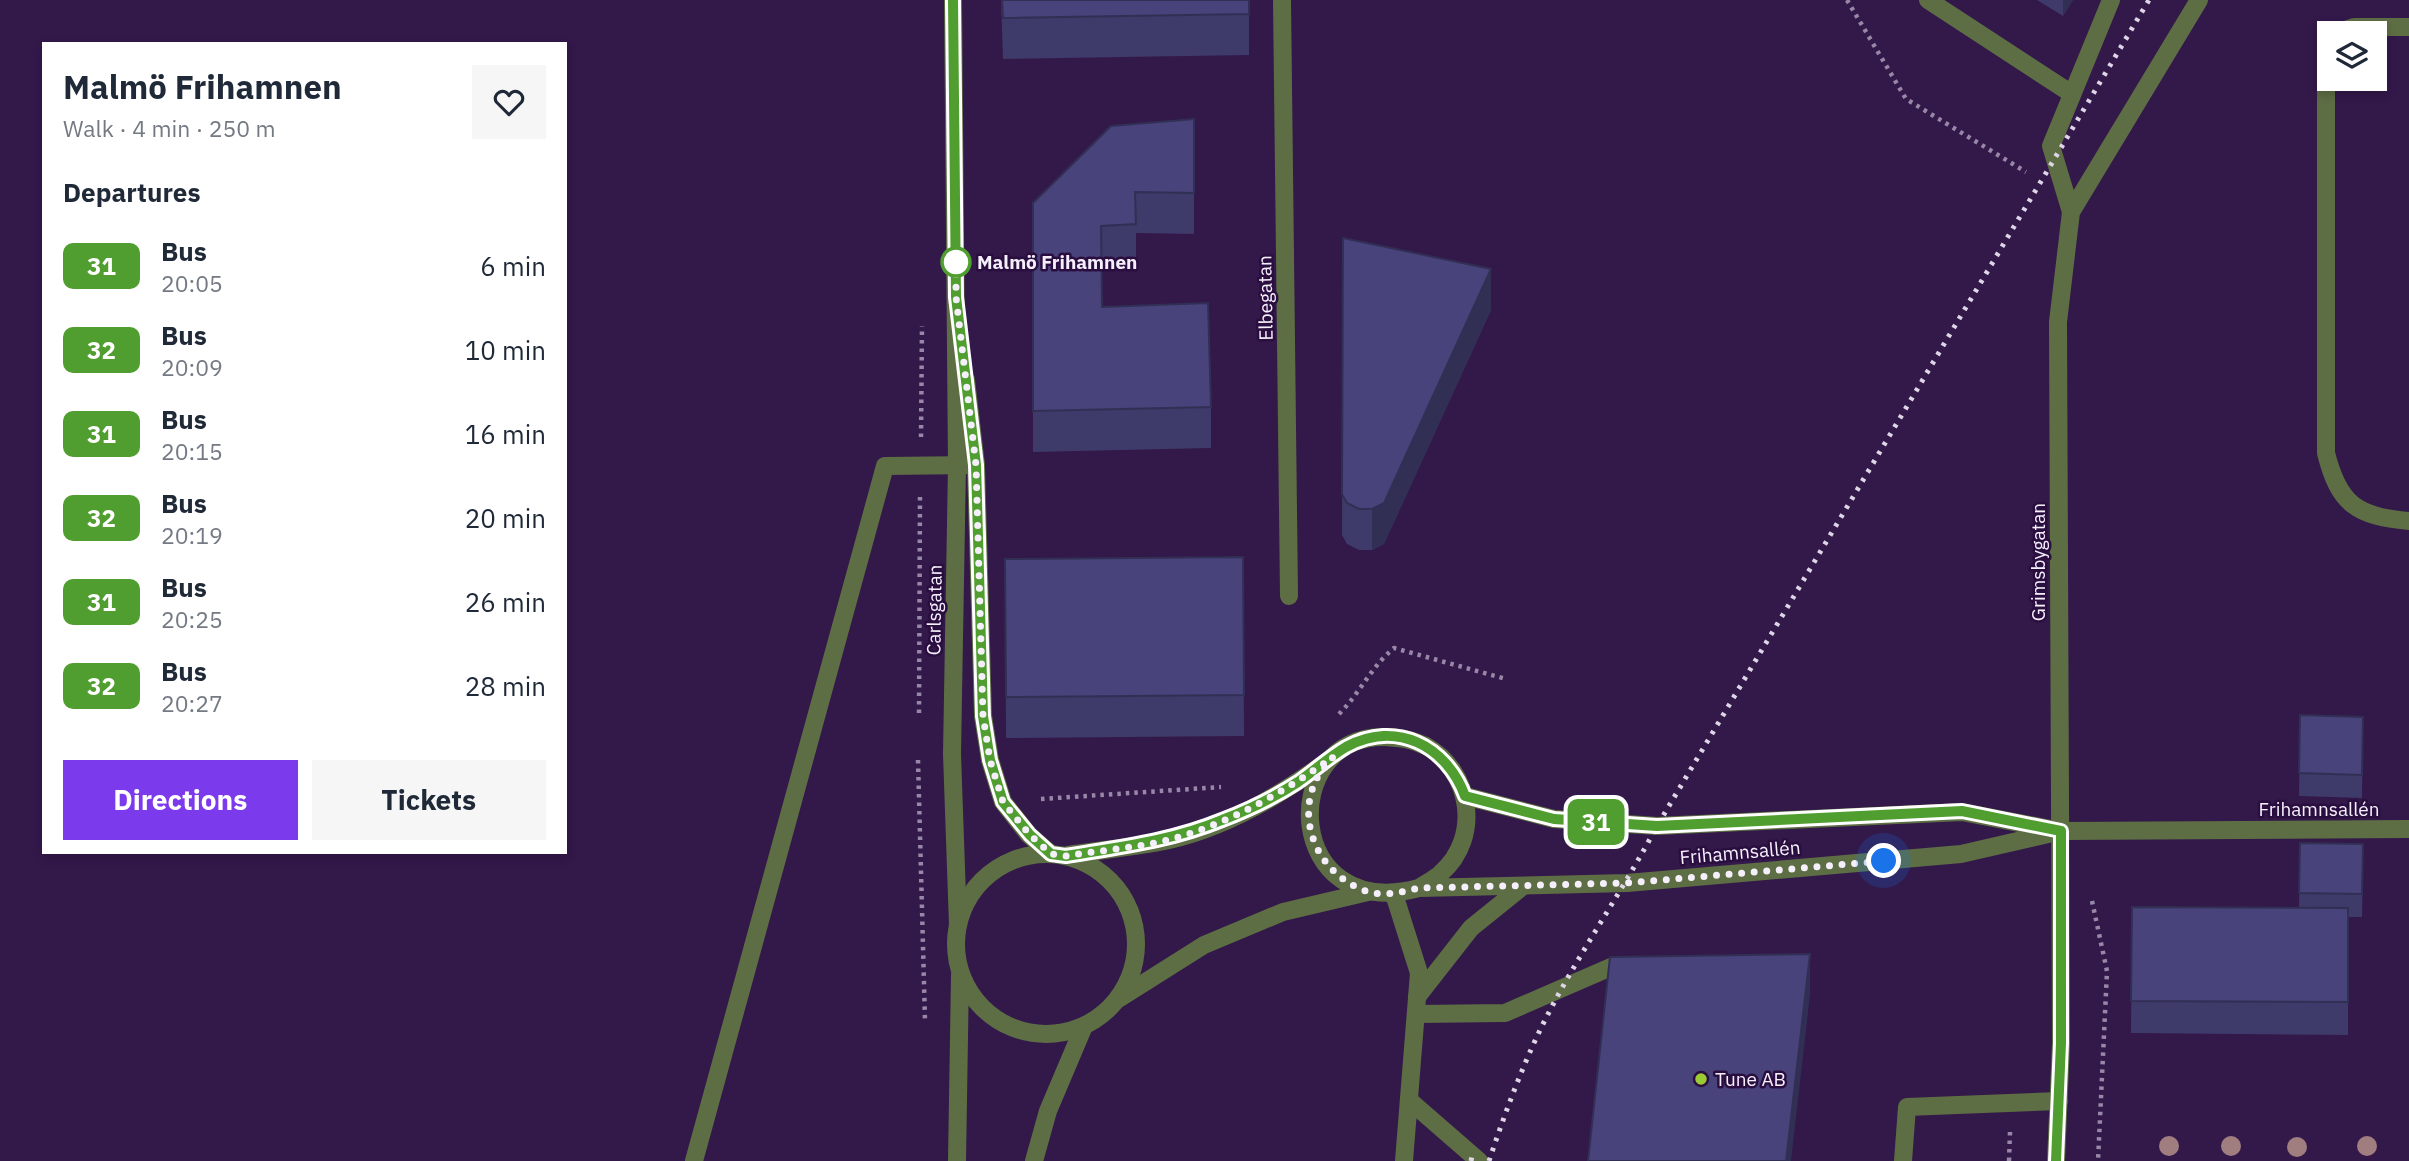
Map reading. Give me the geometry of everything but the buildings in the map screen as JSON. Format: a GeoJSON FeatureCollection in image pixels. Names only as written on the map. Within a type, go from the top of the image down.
{"type":"FeatureCollection","features":[{"type":"Feature","properties":{"kind":"street","name":"Carlsgatan"},"geometry":{"type":"LineString","coordinates":[[953,0],[957,465],[952,754],[958,925]]}},
{"type":"Feature","properties":{"kind":"street","name":"Elbegatan"},"geometry":{"type":"LineString","coordinates":[[1282,0],[1289,596]]}},
{"type":"Feature","properties":{"kind":"street"},"geometry":{"type":"LineString","coordinates":[[1928,0],[2072,94]]}},
{"type":"Feature","properties":{"kind":"street"},"geometry":{"type":"LineString","coordinates":[[2071,212],[2051,146],[2110,0]]}},
{"type":"Feature","properties":{"kind":"street","name":"Grimsbygatan"},"geometry":{"type":"LineString","coordinates":[[2056,1161],[2061,831],[2058,322],[2071,212],[2199,0]]}},
{"type":"Feature","properties":{"kind":"street"},"geometry":{"type":"LineString","coordinates":[[2387,27],[2409,27]]}},
{"type":"Feature","properties":{"kind":"street"},"geometry":{"type":"LineString","coordinates":[[2326,91],[2326,453],[2333,481],[2347,502],[2364,513],[2409,521]]}},
{"type":"Feature","properties":{"kind":"street","name":"Carlsgatan"},"geometry":{"type":"LineString","coordinates":[[956,297],[976,465],[983,716],[990,760],[1003,802],[1030,835],[1058,855]]}},
{"type":"Feature","properties":{"kind":"street"},"geometry":{"type":"LineString","coordinates":[[694,1161],[885,466],[976,465]]}},
{"type":"Feature","properties":{"kind":"street"},"geometry":{"type":"LineString","coordinates":[[957,1161],[960,968],[958,925],[969,898],[994,871],[1023,857],[1058,855],[1170,839],[1194,831],[1263,801],[1369,737],[1410,738],[1440,755],[1458,776],[1465,796],[1467,823],[1459,850],[1442,873],[1419,888],[1394,894],[1368,892],[1283,912],[1204,945],[1117,1000],[1084,1026],[1048,1034],[1013,1028],[986,1011],[974,998],[960,968]]}},
{"type":"Feature","properties":{"kind":"street"},"geometry":{"type":"LineString","coordinates":[[1333,757],[1316,779],[1308,816],[1313,843],[1328,867],[1343,880],[1368,892]]}},
{"type":"Feature","properties":{"kind":"street","name":"Frihamnsallén"},"geometry":{"type":"LineString","coordinates":[[1465,796],[1554,819],[1657,826],[1962,811],[2061,831],[2409,829]]}},
{"type":"Feature","properties":{"kind":"street","name":"Frihamnsallén"},"geometry":{"type":"LineString","coordinates":[[1419,888],[1627,883],[1961,854],[2061,831]]}},
{"type":"Feature","properties":{"kind":"street"},"geometry":{"type":"LineString","coordinates":[[1058,855],[1101,872],[1122,895],[1132,916],[1135,960],[1127,985],[1117,1000]]}},
{"type":"Feature","properties":{"kind":"street"},"geometry":{"type":"LineString","coordinates":[[1417,1005],[1471,928],[1523,886]]}},
{"type":"Feature","properties":{"kind":"street"},"geometry":{"type":"LineString","coordinates":[[1394,894],[1419,973],[1404,1161]]}},
{"type":"Feature","properties":{"kind":"street"},"geometry":{"type":"LineString","coordinates":[[1417,1005],[1505,1013],[1611,968],[1647,965]]}},
{"type":"Feature","properties":{"kind":"street"},"geometry":{"type":"LineString","coordinates":[[1034,1161],[1048,1111],[1084,1026]]}},
{"type":"Feature","properties":{"kind":"street"},"geometry":{"type":"LineString","coordinates":[[1410,1101],[1479,1161]]}},
{"type":"Feature","properties":{"kind":"street"},"geometry":{"type":"LineString","coordinates":[[1903,1161],[1907,1107],[2059,1101]]}},
{"type":"Feature","properties":{"kind":"path"},"geometry":{"type":"LineString","coordinates":[[1847,0],[1906,99],[2030,176]]}},
{"type":"Feature","properties":{"kind":"path"},"geometry":{"type":"LineString","coordinates":[[1332,721],[1356,696],[1374,664],[1394,648],[1506,679]]}},
{"type":"Feature","properties":{"kind":"path"},"geometry":{"type":"LineString","coordinates":[[1090,797],[1231,786]]}},
{"type":"Feature","properties":{"kind":"path"},"geometry":{"type":"LineString","coordinates":[[2091,898],[2096,909],[2107,971],[2098,1161]]}},
{"type":"Feature","properties":{"kind":"railway"},"geometry":{"type":"LineString","coordinates":[[1489,1161],[1527,1059],[1569,975],[2149,0]]}},
{"type":"Feature","properties":{"kind":"railway"},"geometry":{"type":"LineString","coordinates":[[1471,1161],[1472,1156]]}},
{"type":"Feature","properties":{"kind":"bus line","name":"31"},"geometry":{"type":"LineString","coordinates":[[953,0],[956,297],[976,465],[983,716],[990,760],[1003,802],[1030,835],[1051,854],[1066,856],[1170,839],[1244,811],[1296,783],[1344,748],[1369,737],[1410,738],[1440,755],[1458,776],[1465,796],[1554,819],[1657,826],[1962,811],[2061,831],[2061,1043],[2056,1161]]}},
{"type":"Feature","properties":{"kind":"place","name":"Malmö Frihamnen"},"geometry":{"type":"Point","coordinates":[956,262]}},
{"type":"Feature","properties":{"kind":"place","name":"Tune AB"},"geometry":{"type":"Point","coordinates":[1701,1079]}},
{"type":"Feature","properties":{"kind":"route"},"geometry":{"type":"LineString","coordinates":[[956,262],[956,297],[976,465],[983,716],[990,760],[1003,802],[1030,835],[1051,854],[1066,856],[1170,839],[1194,831],[1244,811],[1296,783],[1333,757],[1316,779],[1308,816],[1313,843],[1328,867],[1343,880],[1368,892],[1394,894],[1419,888],[1627,883],[1884,861]]}}]}
